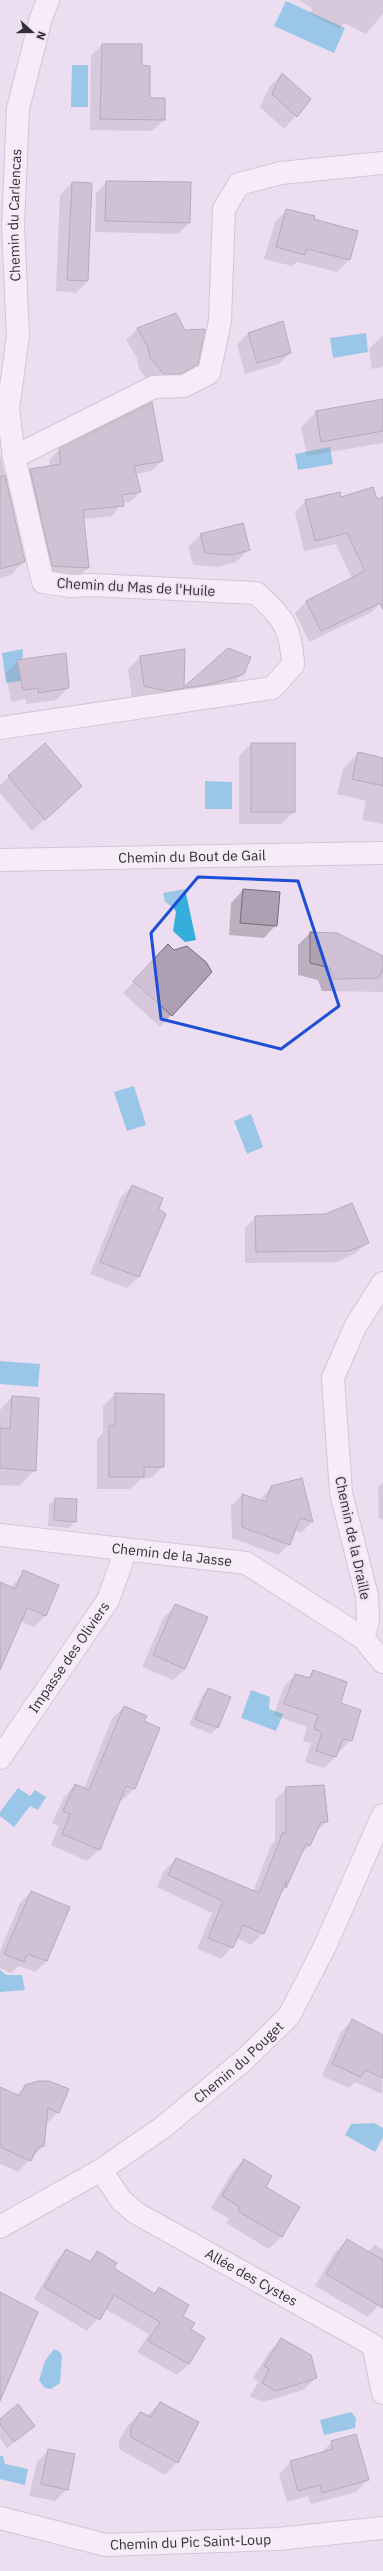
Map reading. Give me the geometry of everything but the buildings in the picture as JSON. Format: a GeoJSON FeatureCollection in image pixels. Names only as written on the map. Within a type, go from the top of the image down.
{"type":"FeatureCollection","features":[{"type":"Feature","properties":{"kind":"street","name":"Chemin du Carlencas"},"geometry":{"type":"LineString","coordinates":[[14,457],[8,409],[18,336],[12,226],[18,109],[40,18],[48,0]]}},
{"type":"Feature","properties":{"kind":"street"},"geometry":{"type":"LineString","coordinates":[[14,457],[154,387],[184,386],[209,373],[220,321],[224,208],[239,184],[281,173],[383,163]]}},
{"type":"Feature","properties":{"kind":"street","name":"Chemin du Mas de l'Huile"},"geometry":{"type":"LineString","coordinates":[[0,728],[272,688],[294,666],[292,638],[276,610],[256,593],[93,585],[70,586],[43,582],[14,457]]}},
{"type":"Feature","properties":{"kind":"street","name":"Chemin du Bout de Gail"},"geometry":{"type":"LineString","coordinates":[[0,860],[383,853]]}},
{"type":"Feature","properties":{"kind":"street","name":"Chemin de la Draille"},"geometry":{"type":"LineString","coordinates":[[363,1638],[368,1621],[367,1596],[341,1493],[333,1378],[354,1327],[383,1283]]}},
{"type":"Feature","properties":{"kind":"street","name":"Chemin de la Jasse"},"geometry":{"type":"LineString","coordinates":[[0,1535],[246,1563],[363,1638]]}},
{"type":"Feature","properties":{"kind":"street","name":"Impasse des Oliviers"},"geometry":{"type":"LineString","coordinates":[[0,1758],[108,1600],[126,1550]]}},
{"type":"Feature","properties":{"kind":"street"},"geometry":{"type":"LineString","coordinates":[[363,1638],[383,1662]]}},
{"type":"Feature","properties":{"kind":"street","name":"Chemin du Pouget"},"geometry":{"type":"LineString","coordinates":[[0,2228],[100,2170],[162,2128],[244,2060],[289,2016],[325,1946],[383,1815]]}},
{"type":"Feature","properties":{"kind":"street","name":"Allée des Cystes"},"geometry":{"type":"LineString","coordinates":[[100,2170],[120,2200],[136,2213],[374,2345],[383,2393]]}},
{"type":"Feature","properties":{"kind":"street","name":"Chemin du Pic Saint-Loup"},"geometry":{"type":"LineString","coordinates":[[0,2518],[106,2545],[278,2539],[383,2528]]}},
{"type":"Feature","properties":{"kind":"highlighted area"},"geometry":{"type":"Polygon","coordinates":[[[198,877],[298,881],[339,1006],[281,1049],[161,1019],[151,933],[198,877]]]}},
{"type":"Feature","properties":{"kind":"water"},"geometry":{"type":"Polygon","coordinates":[[[286,1],[345,28],[334,53],[274,26],[286,1]]]}},
{"type":"Feature","properties":{"kind":"water"},"geometry":{"type":"Polygon","coordinates":[[[72,65],[88,65],[88,107],[71,107],[72,65]]]}},
{"type":"Feature","properties":{"kind":"water"},"geometry":{"type":"Polygon","coordinates":[[[366,333],[368,352],[333,358],[330,338],[366,333]]]}},
{"type":"Feature","properties":{"kind":"water"},"geometry":{"type":"Polygon","coordinates":[[[330,447],[333,464],[298,470],[295,454],[330,447]]]}},
{"type":"Feature","properties":{"kind":"water"},"geometry":{"type":"Polygon","coordinates":[[[23,649],[21,681],[6,683],[2,653],[23,649]]]}},
{"type":"Feature","properties":{"kind":"water"},"geometry":{"type":"Polygon","coordinates":[[[205,781],[232,782],[232,809],[205,809],[205,781]]]}},
{"type":"Feature","properties":{"kind":"water"},"geometry":{"type":"Polygon","coordinates":[[[185,889],[196,940],[185,942],[173,931],[176,912],[174,908],[165,902],[163,893],[185,889]]]}},
{"type":"Feature","properties":{"kind":"water"},"geometry":{"type":"Polygon","coordinates":[[[134,1086],[146,1125],[127,1131],[114,1092],[134,1086]]]}},
{"type":"Feature","properties":{"kind":"water"},"geometry":{"type":"Polygon","coordinates":[[[251,1114],[263,1147],[247,1154],[234,1121],[251,1114]]]}},
{"type":"Feature","properties":{"kind":"water"},"geometry":{"type":"Polygon","coordinates":[[[0,1361],[40,1364],[38,1387],[0,1384],[0,1361]]]}},
{"type":"Feature","properties":{"kind":"water"},"geometry":{"type":"Polygon","coordinates":[[[251,1690],[270,1697],[269,1709],[283,1714],[276,1731],[241,1718],[251,1690]]]}},
{"type":"Feature","properties":{"kind":"water"},"geometry":{"type":"Polygon","coordinates":[[[18,1788],[30,1796],[35,1790],[46,1797],[38,1810],[30,1806],[14,1827],[0,1816],[0,1812],[18,1788]]]}},
{"type":"Feature","properties":{"kind":"water"},"geometry":{"type":"Polygon","coordinates":[[[0,1970],[6,1975],[22,1975],[25,1990],[0,1992],[0,1970]]]}},
{"type":"Feature","properties":{"kind":"water"},"geometry":{"type":"Polygon","coordinates":[[[374,2123],[383,2128],[383,2137],[375,2152],[345,2135],[351,2124],[374,2123]]]}},
{"type":"Feature","properties":{"kind":"water"},"geometry":{"type":"Polygon","coordinates":[[[54,2349],[60,2352],[62,2356],[60,2383],[51,2389],[45,2388],[39,2380],[45,2361],[54,2349]]]}},
{"type":"Feature","properties":{"kind":"water"},"geometry":{"type":"Polygon","coordinates":[[[351,2412],[356,2418],[355,2428],[324,2435],[320,2420],[351,2412]]]}},
{"type":"Feature","properties":{"kind":"water"},"geometry":{"type":"Polygon","coordinates":[[[0,2456],[3,2456],[5,2464],[28,2469],[25,2485],[0,2479],[0,2456]]]}}]}
